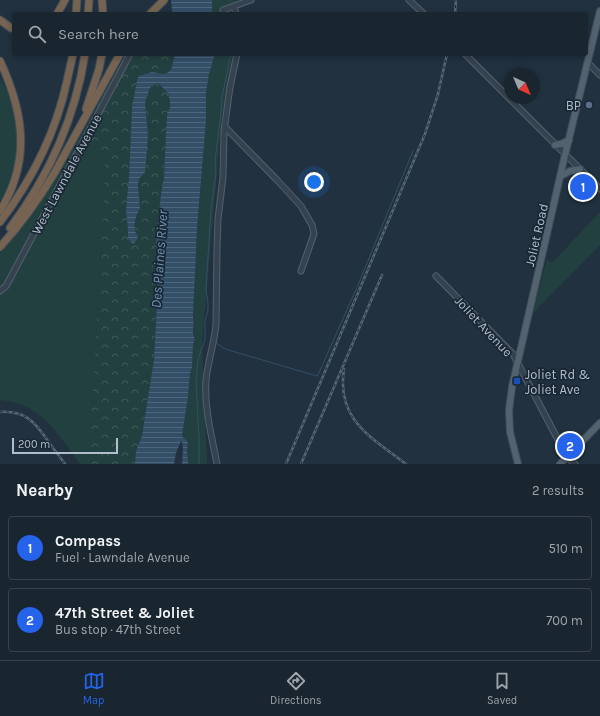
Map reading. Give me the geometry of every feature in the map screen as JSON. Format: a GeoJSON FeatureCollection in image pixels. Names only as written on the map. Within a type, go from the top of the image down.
{"type":"FeatureCollection","features":[{"type":"Feature","properties":{"kind":"highway"},"geometry":{"type":"LineString","coordinates":[[58,12],[65,0]]}},
{"type":"Feature","properties":{"kind":"highway"},"geometry":{"type":"LineString","coordinates":[[76,12],[77,0]]}},
{"type":"Feature","properties":{"kind":"highway"},"geometry":{"type":"LineString","coordinates":[[88,12],[89,0]]}},
{"type":"Feature","properties":{"kind":"highway"},"geometry":{"type":"LineString","coordinates":[[102,0],[103,12]]}},
{"type":"Feature","properties":{"kind":"highway"},"geometry":{"type":"LineString","coordinates":[[152,12],[164,0]]}},
{"type":"Feature","properties":{"kind":"highway"},"geometry":{"type":"LineString","coordinates":[[0,20],[12,27]]}},
{"type":"Feature","properties":{"kind":"highway"},"geometry":{"type":"LineString","coordinates":[[0,222],[29,179],[47,142],[55,123],[64,92],[72,56]]}},
{"type":"Feature","properties":{"kind":"highway"},"geometry":{"type":"LineString","coordinates":[[0,241],[32,197],[56,154],[75,97],[85,56]]}},
{"type":"Feature","properties":{"kind":"highway"},"geometry":{"type":"LineString","coordinates":[[76,133],[94,86],[102,56]]}},
{"type":"Feature","properties":{"kind":"highway"},"geometry":{"type":"LineString","coordinates":[[0,247],[30,211],[44,190],[119,56]]}},
{"type":"Feature","properties":{"kind":"highway"},"geometry":{"type":"LineString","coordinates":[[0,61],[7,76],[15,102],[21,134],[21,154],[18,172],[13,187],[0,211]]}},
{"type":"Feature","properties":{"kind":"highway"},"geometry":{"type":"LineString","coordinates":[[0,70],[8,82],[15,102]]}},
{"type":"Feature","properties":{"kind":"main road","name":"Joliet Road"},"geometry":{"type":"LineString","coordinates":[[518,464],[510,432],[509,410],[512,387],[565,155],[588,63],[597,37],[600,11]]}},
{"type":"Feature","properties":{"kind":"main road"},"geometry":{"type":"LineString","coordinates":[[555,145],[569,140]]}},
{"type":"Feature","properties":{"kind":"main road"},"geometry":{"type":"LineString","coordinates":[[560,176],[570,170],[580,169]]}},
{"type":"Feature","properties":{"kind":"main road"},"geometry":{"type":"LineString","coordinates":[[560,464],[600,423]]}},
{"type":"Feature","properties":{"kind":"street"},"geometry":{"type":"LineString","coordinates":[[223,10],[251,0]]}},
{"type":"Feature","properties":{"kind":"street"},"geometry":{"type":"LineString","coordinates":[[409,0],[422,12]]}},
{"type":"Feature","properties":{"kind":"street"},"geometry":{"type":"LineString","coordinates":[[234,6],[236,12]]}},
{"type":"Feature","properties":{"kind":"street","name":"West Lawndale Avenue"},"geometry":{"type":"LineString","coordinates":[[0,291],[6,286],[129,56]]}},
{"type":"Feature","properties":{"kind":"street"},"geometry":{"type":"LineString","coordinates":[[217,464],[207,400],[206,382],[208,363],[216,325],[218,219],[223,177],[225,127],[230,87],[237,56]]}},
{"type":"Feature","properties":{"kind":"street"},"geometry":{"type":"LineString","coordinates":[[467,56],[600,189]]}},
{"type":"Feature","properties":{"kind":"street"},"geometry":{"type":"LineString","coordinates":[[588,63],[600,75]]}},
{"type":"Feature","properties":{"kind":"street"},"geometry":{"type":"LineString","coordinates":[[225,127],[301,206],[312,225],[314,234],[301,270]]}},
{"type":"Feature","properties":{"kind":"street","name":"Joliet Avenue"},"geometry":{"type":"LineString","coordinates":[[436,276],[512,354],[567,457],[575,464]]}},
{"type":"Feature","properties":{"kind":"green space"},"geometry":{"type":"Polygon","coordinates":[[[212,0],[240,0],[230,5],[231,12],[212,12],[212,0]]]}},
{"type":"Feature","properties":{"kind":"green space"},"geometry":{"type":"Polygon","coordinates":[[[125,56],[174,56],[171,70],[167,73],[163,74],[152,72],[139,76],[132,108],[126,210],[128,238],[136,242],[138,237],[135,231],[135,223],[140,209],[138,185],[146,154],[148,136],[145,102],[150,88],[155,83],[159,84],[168,93],[170,107],[167,115],[164,178],[156,242],[159,254],[156,265],[159,267],[154,359],[142,436],[136,451],[135,464],[91,464],[90,448],[105,172],[104,159],[84,137],[86,127],[125,56]]]}},
{"type":"Feature","properties":{"kind":"green space"},"geometry":{"type":"Polygon","coordinates":[[[214,56],[234,56],[222,116],[202,345],[207,464],[188,464],[188,442],[182,436],[192,367],[193,344],[195,341],[193,315],[195,257],[206,121],[206,93],[209,74],[214,56]]]}},
{"type":"Feature","properties":{"kind":"green space"},"geometry":{"type":"Polygon","coordinates":[[[0,78],[9,96],[15,118],[18,151],[15,166],[0,201],[0,78]]]}},
{"type":"Feature","properties":{"kind":"green space"},"geometry":{"type":"Polygon","coordinates":[[[86,127],[84,137],[104,159],[105,172],[90,448],[91,464],[80,464],[56,431],[38,414],[27,407],[14,402],[0,400],[0,253],[30,217],[50,188],[86,127]]]}},
{"type":"Feature","properties":{"kind":"green space"},"geometry":{"type":"Polygon","coordinates":[[[600,212],[600,245],[533,313],[547,259],[552,263],[600,212]]]}},
{"type":"Feature","properties":{"kind":"water"},"geometry":{"type":"Polygon","coordinates":[[[171,0],[212,0],[212,12],[172,11],[171,0]]]}},
{"type":"Feature","properties":{"kind":"water","name":"Des Plaines River"},"geometry":{"type":"Polygon","coordinates":[[[174,56],[214,56],[209,74],[206,93],[206,121],[197,229],[193,315],[193,333],[195,339],[193,344],[192,367],[182,436],[188,442],[188,464],[182,464],[183,449],[181,441],[176,453],[174,464],[135,464],[136,451],[142,436],[154,359],[159,267],[156,265],[159,255],[156,242],[164,178],[167,115],[170,107],[168,93],[159,84],[155,83],[150,88],[145,102],[148,136],[145,172],[139,179],[138,185],[140,209],[136,219],[135,231],[138,236],[137,240],[133,244],[128,238],[126,210],[132,108],[139,76],[152,72],[163,74],[171,70],[174,56]]]}},
{"type":"Feature","properties":{"kind":"waterway"},"geometry":{"type":"LineString","coordinates":[[199,464],[196,382],[198,359],[205,340],[205,321],[208,310],[206,289],[211,209],[216,173],[215,161],[222,97],[231,56]]}},
{"type":"Feature","properties":{"kind":"waterway"},"geometry":{"type":"LineString","coordinates":[[216,343],[225,349],[317,376],[358,285],[413,151]]}},
{"type":"Feature","properties":{"kind":"railway"},"geometry":{"type":"LineString","coordinates":[[455,12],[456,0]]}},
{"type":"Feature","properties":{"kind":"railway"},"geometry":{"type":"LineString","coordinates":[[286,464],[425,134],[438,94],[447,56]]}},
{"type":"Feature","properties":{"kind":"railway"},"geometry":{"type":"LineString","coordinates":[[301,464],[382,275]]}},
{"type":"Feature","properties":{"kind":"railway"},"geometry":{"type":"LineString","coordinates":[[344,369],[343,387],[345,402],[351,414],[359,426],[369,436],[406,464]]}},
{"type":"Feature","properties":{"kind":"railway"},"geometry":{"type":"LineString","coordinates":[[0,412],[23,415],[34,423],[65,464]]}},
{"type":"Feature","properties":{"kind":"place","name":"BP"},"geometry":{"type":"Point","coordinates":[589,105]}},
{"type":"Feature","properties":{"kind":"place","name":"Compass"},"geometry":{"type":"Point","coordinates":[583,187]}},
{"type":"Feature","properties":{"kind":"place","name":"Joliet Rd & Joliet Ave"},"geometry":{"type":"Point","coordinates":[517,381]}},
{"type":"Feature","properties":{"kind":"place","name":"47th Street & Joliet"},"geometry":{"type":"Point","coordinates":[570,446]}}]}
